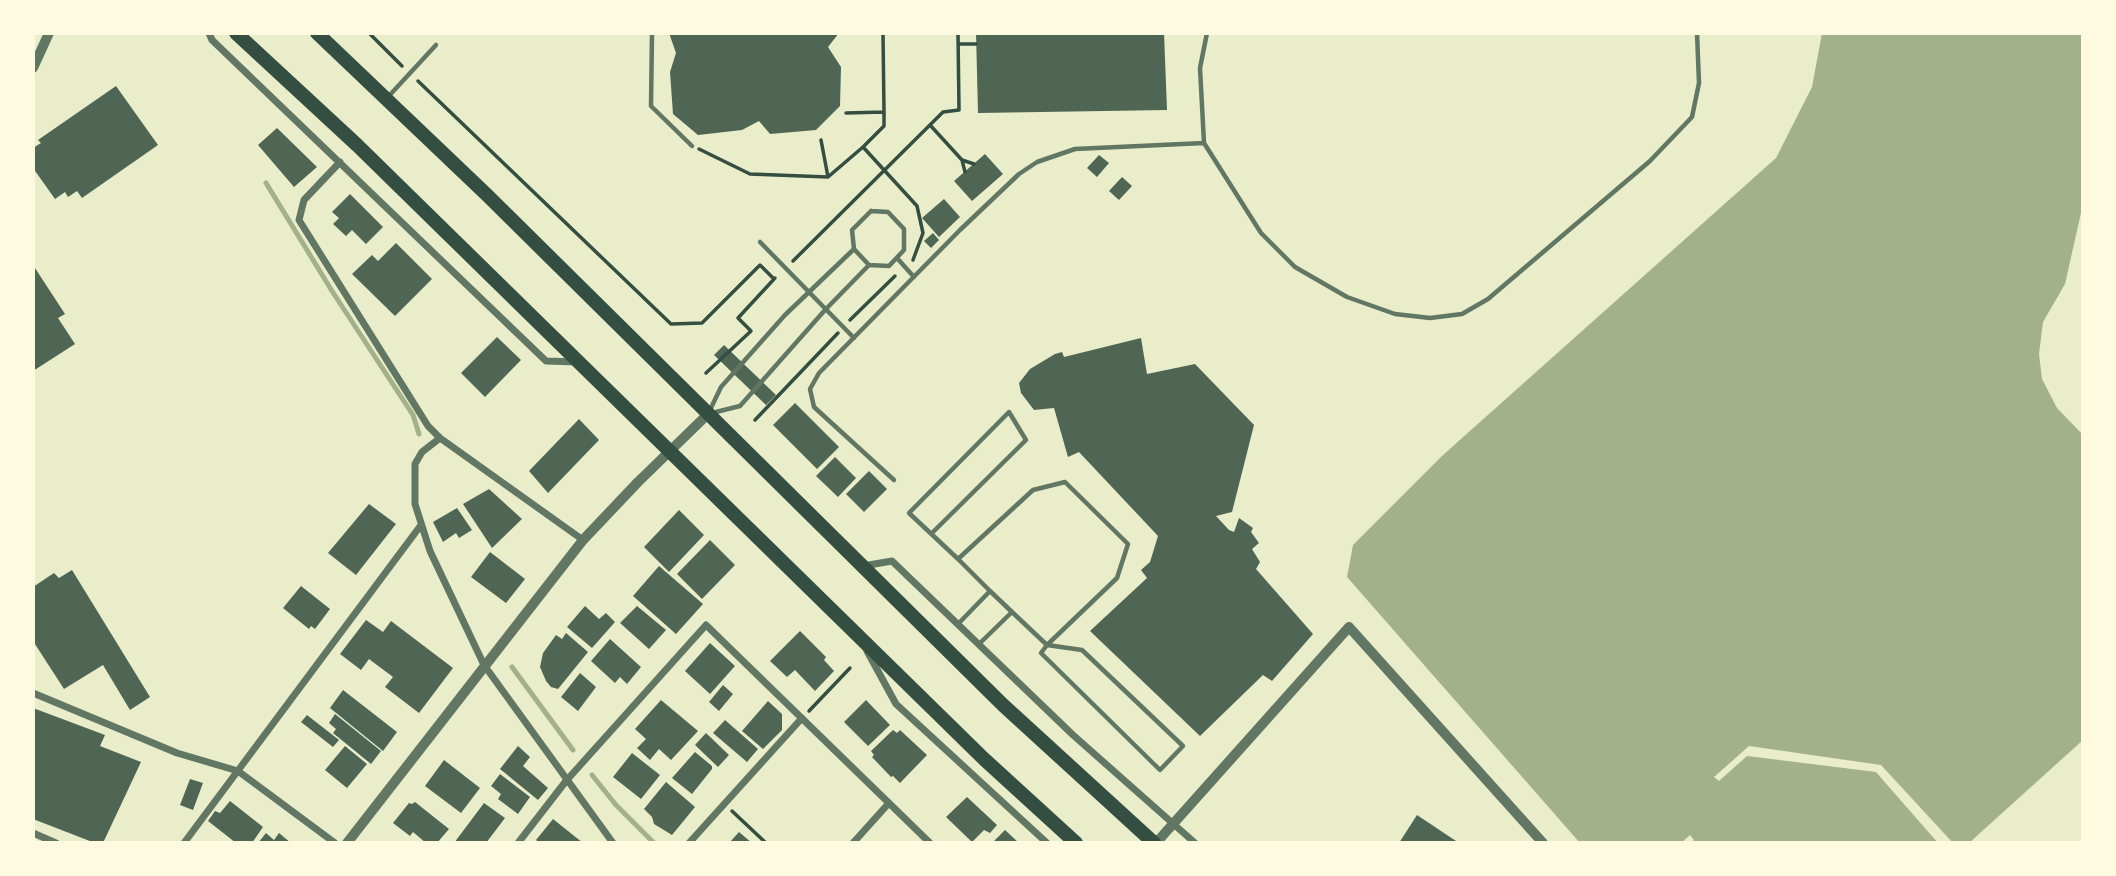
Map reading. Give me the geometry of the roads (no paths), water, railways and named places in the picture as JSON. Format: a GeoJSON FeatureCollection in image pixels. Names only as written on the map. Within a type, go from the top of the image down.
{"type":"FeatureCollection","features":[{"type":"Feature","properties":{"kind":"highway"},"geometry":{"type":"LineString","coordinates":[[236,33],[357,145],[582,363],[984,759],[1076,843]]}},
{"type":"Feature","properties":{"kind":"highway"},"geometry":{"type":"LineString","coordinates":[[317,33],[487,195],[1003,705],[1155,843]]}},
{"type":"Feature","properties":{"kind":"street"},"geometry":{"type":"LineString","coordinates":[[33,68],[49,33]]}},
{"type":"Feature","properties":{"kind":"street"},"geometry":{"type":"LineString","coordinates":[[209,33],[212,40],[546,361],[582,363]]}},
{"type":"Feature","properties":{"kind":"street"},"geometry":{"type":"LineString","coordinates":[[340,162],[304,200],[299,220],[428,426],[440,438],[583,540]]}},
{"type":"Feature","properties":{"kind":"street"},"geometry":{"type":"LineString","coordinates":[[347,843],[583,540],[708,414]]}},
{"type":"Feature","properties":{"kind":"street"},"geometry":{"type":"LineString","coordinates":[[440,438],[422,452],[415,464],[415,504],[430,551],[484,665],[613,843]]}},
{"type":"Feature","properties":{"kind":"street"},"geometry":{"type":"LineString","coordinates":[[184,843],[421,525]]}},
{"type":"Feature","properties":{"kind":"street"},"geometry":{"type":"LineString","coordinates":[[862,566],[892,561],[1073,735],[1195,843]]}},
{"type":"Feature","properties":{"kind":"street"},"geometry":{"type":"LineString","coordinates":[[519,843],[566,781],[706,625],[930,843]]}},
{"type":"Feature","properties":{"kind":"street"},"geometry":{"type":"LineString","coordinates":[[1155,843],[1349,627],[1543,843]]}},
{"type":"Feature","properties":{"kind":"street"},"geometry":{"type":"LineString","coordinates":[[861,639],[896,704],[1047,843]]}},
{"type":"Feature","properties":{"kind":"street"},"geometry":{"type":"LineString","coordinates":[[33,693],[177,753],[238,771],[335,843]]}},
{"type":"Feature","properties":{"kind":"street"},"geometry":{"type":"LineString","coordinates":[[690,843],[803,718]]}},
{"type":"Feature","properties":{"kind":"street"},"geometry":{"type":"LineString","coordinates":[[853,843],[889,803]]}},
{"type":"Feature","properties":{"kind":"street"},"geometry":{"type":"LineString","coordinates":[[33,833],[56,843]]}},
{"type":"Feature","properties":{"kind":"lane"},"geometry":{"type":"LineString","coordinates":[[652,33],[651,106],[692,146]]}},
{"type":"Feature","properties":{"kind":"lane"},"geometry":{"type":"LineString","coordinates":[[1207,33],[1200,68],[1204,144],[1261,233],[1295,267],[1347,296],[1395,314],[1430,318],[1462,314],[1488,299],[1640,170],[1692,117],[1699,83],[1697,33]]}},
{"type":"Feature","properties":{"kind":"lane"},"geometry":{"type":"LineString","coordinates":[[386,98],[436,46]]}},
{"type":"Feature","properties":{"kind":"lane"},"geometry":{"type":"LineString","coordinates":[[894,480],[814,407],[810,389],[819,373],[1019,174],[1037,162],[1075,149],[1204,144]]}},
{"type":"Feature","properties":{"kind":"lane"},"geometry":{"type":"LineString","coordinates":[[871,211],[888,212],[904,229],[904,250],[889,266],[869,265],[854,249],[852,230],[871,211]]}},
{"type":"Feature","properties":{"kind":"lane"},"geometry":{"type":"LineString","coordinates":[[760,242],[854,338]]}},
{"type":"Feature","properties":{"kind":"lane"},"geometry":{"type":"LineString","coordinates":[[708,414],[721,387],[785,315],[854,249]]}},
{"type":"Feature","properties":{"kind":"lane"},"geometry":{"type":"LineString","coordinates":[[897,258],[914,277]]}},
{"type":"Feature","properties":{"kind":"lane"},"geometry":{"type":"LineString","coordinates":[[708,414],[740,406],[869,265]]}},
{"type":"Feature","properties":{"kind":"lane"},"geometry":{"type":"LineString","coordinates":[[931,534],[1026,440],[1009,412],[909,513],[990,591],[1047,645],[1082,650],[1183,746],[1160,771],[1041,653],[1047,645],[1117,578],[1128,544],[1065,482],[1033,490],[957,559]]}},
{"type":"Feature","properties":{"kind":"lane"},"geometry":{"type":"LineString","coordinates":[[957,625],[990,591]]}},
{"type":"Feature","properties":{"kind":"lane"},"geometry":{"type":"LineString","coordinates":[[978,645],[1012,612]]}},
{"type":"Feature","properties":{"kind":"waterway"},"geometry":{"type":"LineString","coordinates":[[266,183],[413,415],[419,434]]}},
{"type":"Feature","properties":{"kind":"waterway"},"geometry":{"type":"LineString","coordinates":[[512,667],[573,750]]}},
{"type":"Feature","properties":{"kind":"waterway"},"geometry":{"type":"LineString","coordinates":[[592,775],[616,805],[654,843]]}}]}
